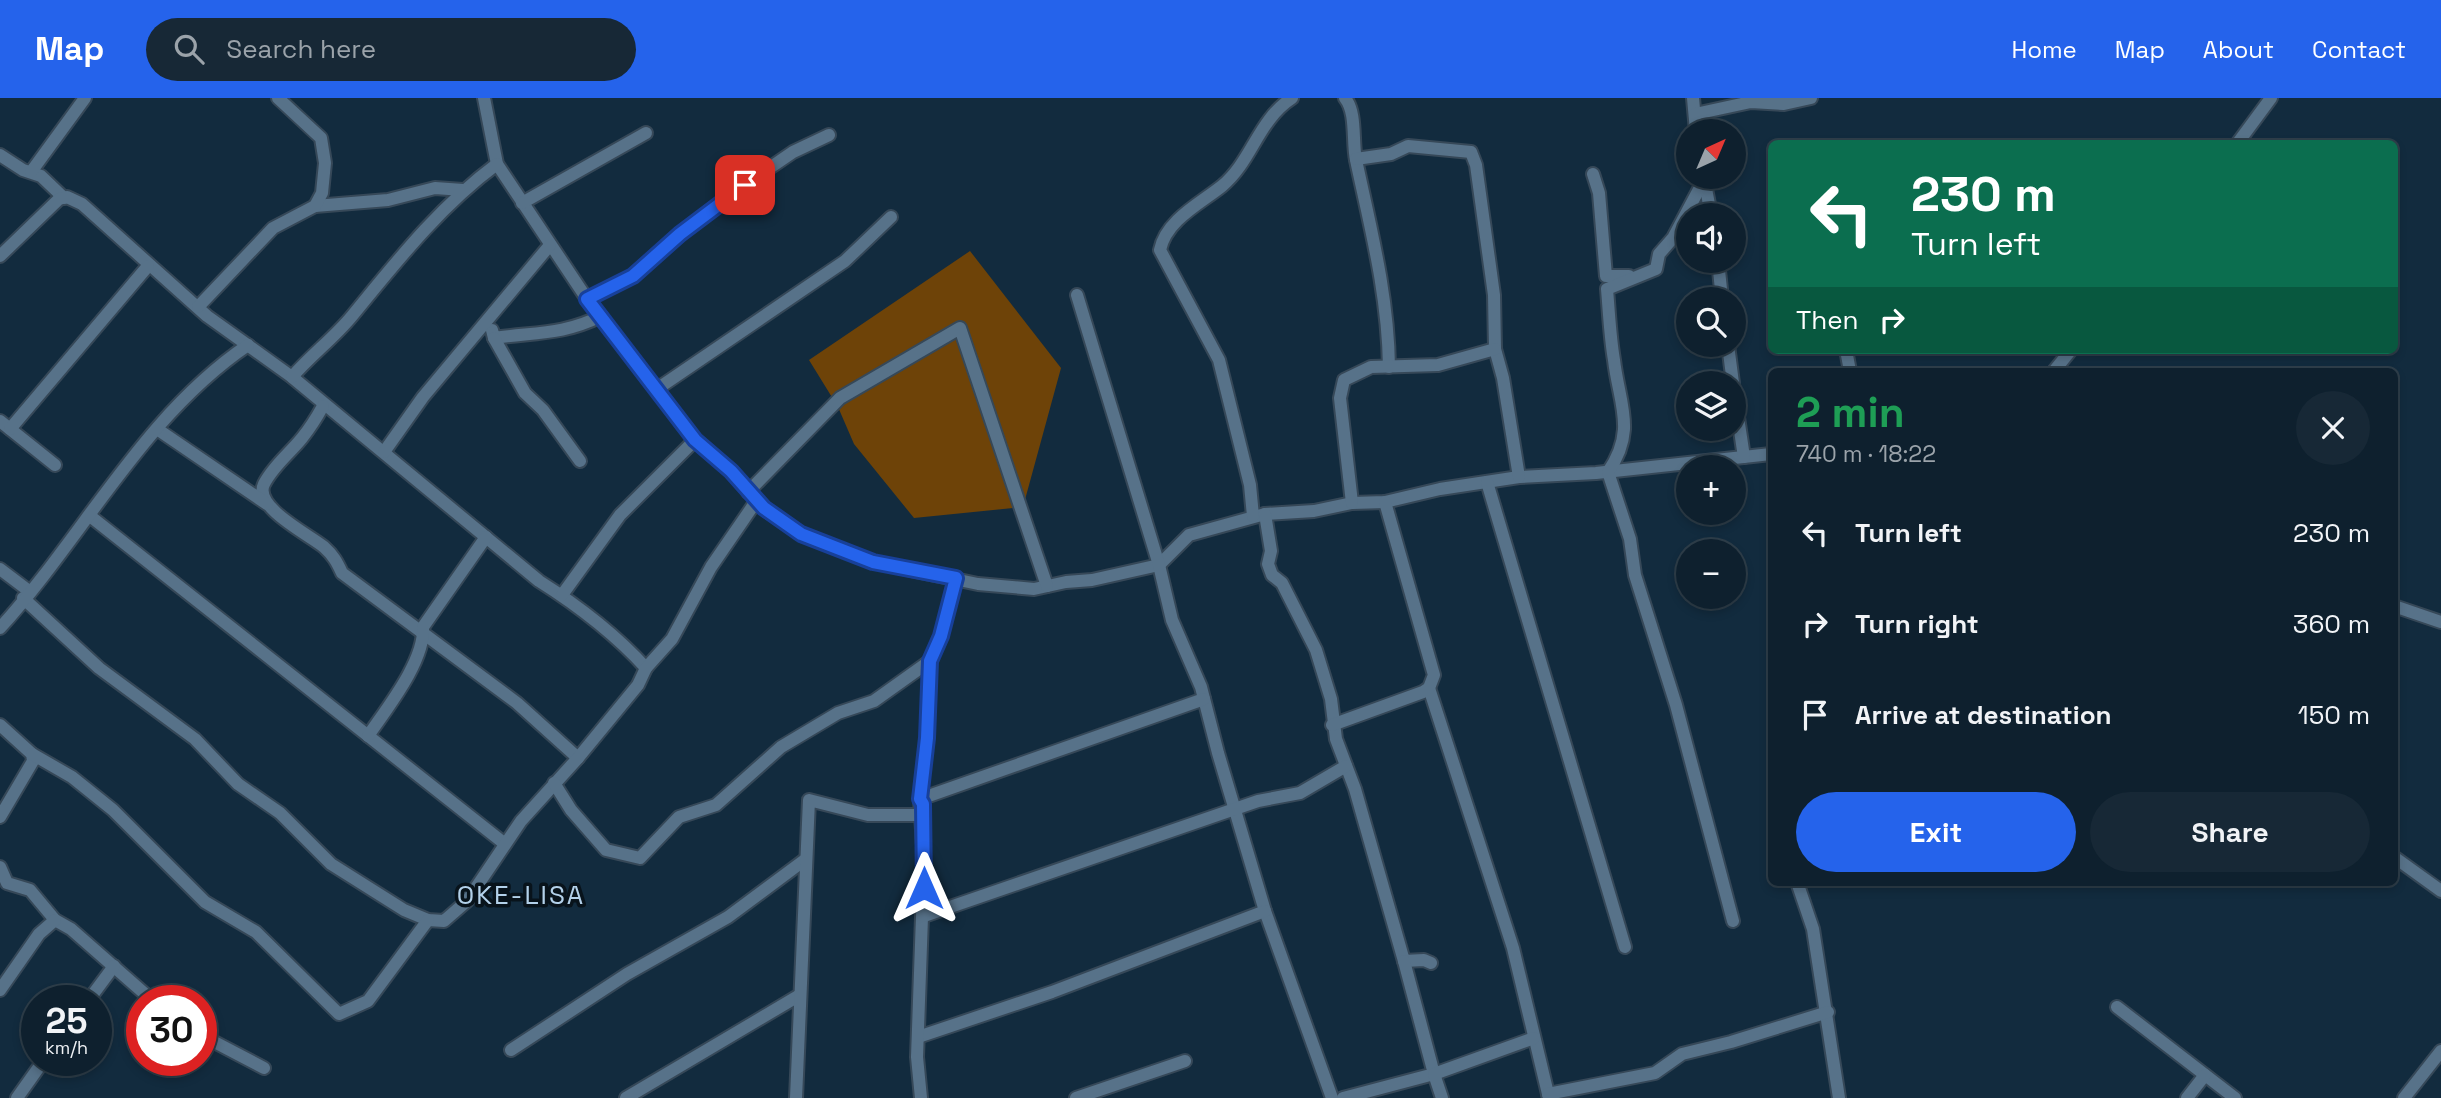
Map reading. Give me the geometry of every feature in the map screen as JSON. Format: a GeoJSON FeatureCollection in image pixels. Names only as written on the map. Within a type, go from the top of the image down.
{"type":"FeatureCollection","features":[{"type":"Feature","properties":{"kind":"street"},"geometry":{"type":"LineString","coordinates":[[31,172],[85,98]]}},
{"type":"Feature","properties":{"kind":"street"},"geometry":{"type":"LineString","coordinates":[[278,98],[321,138],[325,149],[322,193],[315,206]]}},
{"type":"Feature","properties":{"kind":"street"},"geometry":{"type":"LineString","coordinates":[[484,98],[497,164],[587,299],[695,440],[731,471],[752,496],[801,534],[873,562],[978,584],[1034,589],[1159,565],[1189,535],[1259,515],[1314,511],[1352,503],[1385,502],[1440,489],[1519,478],[1676,464]]}},
{"type":"Feature","properties":{"kind":"street"},"geometry":{"type":"LineString","coordinates":[[1292,98],[1272,113],[1229,178],[1186,213],[1162,239],[1160,250],[1219,360],[1250,485],[1270,551],[1268,564],[1272,575],[1282,583],[1315,650],[1331,699],[1332,725],[1405,961],[1442,1098]]}},
{"type":"Feature","properties":{"kind":"street"},"geometry":{"type":"LineString","coordinates":[[1345,98],[1351,105],[1356,159],[1379,254],[1389,367]]}},
{"type":"Feature","properties":{"kind":"street"},"geometry":{"type":"LineString","coordinates":[[1693,98],[1695,119]]}},
{"type":"Feature","properties":{"kind":"street"},"geometry":{"type":"LineString","coordinates":[[1695,114],[1751,102],[1784,104],[1811,98]]}},
{"type":"Feature","properties":{"kind":"street"},"geometry":{"type":"LineString","coordinates":[[2240,140],[2271,98]]}},
{"type":"Feature","properties":{"kind":"street"},"geometry":{"type":"LineString","coordinates":[[522,203],[646,133]]}},
{"type":"Feature","properties":{"kind":"street"},"geometry":{"type":"LineString","coordinates":[[587,299],[633,276],[680,234],[730,195],[793,152],[829,135]]}},
{"type":"Feature","properties":{"kind":"street"},"geometry":{"type":"LineString","coordinates":[[1356,159],[1391,154],[1408,146],[1471,152],[1476,165],[1494,295],[1494,349],[1503,379],[1519,478]]}},
{"type":"Feature","properties":{"kind":"street"},"geometry":{"type":"LineString","coordinates":[[0,155],[41,176],[64,198],[82,204],[148,266],[292,377],[323,406],[384,452],[539,582],[562,595],[646,668]]}},
{"type":"Feature","properties":{"kind":"street"},"geometry":{"type":"LineString","coordinates":[[292,377],[312,354],[330,341],[392,265],[463,190],[497,164]]}},
{"type":"Feature","properties":{"kind":"street"},"geometry":{"type":"LineString","coordinates":[[1593,174],[1598,193],[1606,276],[1624,277],[1656,269]]}},
{"type":"Feature","properties":{"kind":"street"},"geometry":{"type":"LineString","coordinates":[[198,307],[273,228],[315,206],[388,200],[435,188],[463,190]]}},
{"type":"Feature","properties":{"kind":"street"},"geometry":{"type":"LineString","coordinates":[[1656,269],[1660,254],[1673,238],[1698,189]]}},
{"type":"Feature","properties":{"kind":"street"},"geometry":{"type":"LineString","coordinates":[[0,256],[40,215],[64,198]]}},
{"type":"Feature","properties":{"kind":"street"},"geometry":{"type":"LineString","coordinates":[[657,389],[845,261],[891,217]]}},
{"type":"Feature","properties":{"kind":"street"},"geometry":{"type":"LineString","coordinates":[[384,452],[423,397],[523,274],[550,245]]}},
{"type":"Feature","properties":{"kind":"street"},"geometry":{"type":"LineString","coordinates":[[55,465],[5,425],[148,266]]}},
{"type":"Feature","properties":{"kind":"street"},"geometry":{"type":"LineString","coordinates":[[1656,269],[1607,289],[1614,363],[1626,410],[1623,443],[1608,472],[1630,539],[1635,575],[1676,705],[1733,921]]}},
{"type":"Feature","properties":{"kind":"street"},"geometry":{"type":"LineString","coordinates":[[1077,295],[1159,565],[1172,620],[1205,699],[1217,753],[1265,911],[1332,1098]]}},
{"type":"Feature","properties":{"kind":"street"},"geometry":{"type":"LineString","coordinates":[[494,338],[564,332],[601,316]]}},
{"type":"Feature","properties":{"kind":"street"},"geometry":{"type":"LineString","coordinates":[[489,319],[494,338],[525,393],[543,410],[580,461]]}},
{"type":"Feature","properties":{"kind":"street"},"geometry":{"type":"LineString","coordinates":[[0,569],[99,668],[195,739],[238,784],[280,813],[331,863],[382,898],[428,920],[444,921],[467,901],[505,844],[638,685],[646,668],[672,639],[752,496],[840,398],[960,328],[1047,586]]}},
{"type":"Feature","properties":{"kind":"street"},"geometry":{"type":"LineString","coordinates":[[0,628],[158,429],[210,373],[248,345]]}},
{"type":"Feature","properties":{"kind":"street"},"geometry":{"type":"LineString","coordinates":[[1352,503],[1341,389],[1344,380],[1353,373],[1371,367],[1438,365],[1494,349]]}},
{"type":"Feature","properties":{"kind":"street"},"geometry":{"type":"LineString","coordinates":[[268,504],[262,495],[268,478],[302,438],[323,406]]}},
{"type":"Feature","properties":{"kind":"street"},"geometry":{"type":"LineString","coordinates":[[158,429],[243,490],[268,504],[323,546],[334,557],[342,573],[517,703],[578,758]]}},
{"type":"Feature","properties":{"kind":"street"},"geometry":{"type":"LineString","coordinates":[[562,595],[620,515],[695,440]]}},
{"type":"Feature","properties":{"kind":"street"},"geometry":{"type":"LineString","coordinates":[[1746,457],[1768,454]]}},
{"type":"Feature","properties":{"kind":"street"},"geometry":{"type":"LineString","coordinates":[[1487,482],[1625,947]]}},
{"type":"Feature","properties":{"kind":"street"},"geometry":{"type":"LineString","coordinates":[[1385,502],[1434,675],[1429,688],[1510,938],[1548,1096],[1655,1073],[1682,1054],[1828,1012]]}},
{"type":"Feature","properties":{"kind":"street"},"geometry":{"type":"LineString","coordinates":[[90,516],[505,844]]}},
{"type":"Feature","properties":{"kind":"street"},"geometry":{"type":"LineString","coordinates":[[368,736],[407,678],[424,635],[423,627],[486,537]]}},
{"type":"Feature","properties":{"kind":"street"},"geometry":{"type":"LineString","coordinates":[[921,1098],[918,1037],[923,916],[923,815],[920,799],[927,738],[930,661],[941,636],[956,578]]}},
{"type":"Feature","properties":{"kind":"street"},"geometry":{"type":"LineString","coordinates":[[2398,607],[2441,622]]}},
{"type":"Feature","properties":{"kind":"street"},"geometry":{"type":"LineString","coordinates":[[554,783],[571,810],[606,850],[640,858],[679,817],[716,805],[789,742],[838,713],[874,701],[930,661]]}},
{"type":"Feature","properties":{"kind":"street"},"geometry":{"type":"LineString","coordinates":[[1332,725],[1429,688]]}},
{"type":"Feature","properties":{"kind":"street"},"geometry":{"type":"LineString","coordinates":[[920,799],[1205,699]]}},
{"type":"Feature","properties":{"kind":"street"},"geometry":{"type":"LineString","coordinates":[[0,725],[32,754],[72,777],[113,810],[205,902],[256,932],[339,1014],[368,1001],[428,920]]}},
{"type":"Feature","properties":{"kind":"street"},"geometry":{"type":"LineString","coordinates":[[0,817],[30,768],[32,754]]}},
{"type":"Feature","properties":{"kind":"street"},"geometry":{"type":"LineString","coordinates":[[923,916],[1236,809],[1288,793],[1300,793],[1346,765]]}},
{"type":"Feature","properties":{"kind":"street"},"geometry":{"type":"LineString","coordinates":[[796,1098],[809,800],[868,815],[923,815]]}},
{"type":"Feature","properties":{"kind":"street"},"geometry":{"type":"LineString","coordinates":[[511,1050],[627,974],[728,917],[806,859]]}},
{"type":"Feature","properties":{"kind":"street"},"geometry":{"type":"LineString","coordinates":[[2398,860],[2441,891]]}},
{"type":"Feature","properties":{"kind":"street"},"geometry":{"type":"LineString","coordinates":[[0,867],[7,883],[30,890],[55,920],[71,929],[135,985]]}},
{"type":"Feature","properties":{"kind":"street"},"geometry":{"type":"LineString","coordinates":[[1798,886],[1813,929],[1828,1012],[1839,1098]]}},
{"type":"Feature","properties":{"kind":"street"},"geometry":{"type":"LineString","coordinates":[[918,1037],[1052,992],[1265,911]]}},
{"type":"Feature","properties":{"kind":"street"},"geometry":{"type":"LineString","coordinates":[[0,990],[39,934],[55,920]]}},
{"type":"Feature","properties":{"kind":"street"},"geometry":{"type":"LineString","coordinates":[[1405,961],[1424,960],[1431,964]]}},
{"type":"Feature","properties":{"kind":"street"},"geometry":{"type":"LineString","coordinates":[[100,985],[114,966]]}},
{"type":"Feature","properties":{"kind":"street"},"geometry":{"type":"LineString","coordinates":[[626,1098],[800,995]]}},
{"type":"Feature","properties":{"kind":"street"},"geometry":{"type":"LineString","coordinates":[[2117,1007],[2235,1098]]}},
{"type":"Feature","properties":{"kind":"street"},"geometry":{"type":"LineString","coordinates":[[1343,1098],[1434,1074],[1534,1038]]}},
{"type":"Feature","properties":{"kind":"street"},"geometry":{"type":"LineString","coordinates":[[217,1043],[264,1068]]}},
{"type":"Feature","properties":{"kind":"street"},"geometry":{"type":"LineString","coordinates":[[2404,1098],[2440,1055]]}},
{"type":"Feature","properties":{"kind":"street"},"geometry":{"type":"LineString","coordinates":[[1076,1098],[1116,1091],[1185,1060]]}},
{"type":"Feature","properties":{"kind":"street"},"geometry":{"type":"LineString","coordinates":[[2186,1098],[2205,1075]]}},
{"type":"Feature","properties":{"kind":"street"},"geometry":{"type":"LineString","coordinates":[[17,1098],[33,1076]]}},
{"type":"Feature","properties":{"kind":"shaded area"},"geometry":{"type":"Polygon","coordinates":[[[970,251],[1061,368],[1023,507],[914,518],[854,444],[838,407],[809,360],[970,251]]]}},
{"type":"Feature","properties":{"kind":"district","name":"OKE-LISA"},"geometry":{"type":"Point","coordinates":[521,895]}},
{"type":"Feature","properties":{"kind":"route"},"geometry":{"type":"LineString","coordinates":[[745,185],[680,234],[633,276],[587,299],[695,440],[731,471],[764,508],[801,534],[873,562],[956,578],[941,636],[930,661],[927,738],[920,799],[923,804],[924,888]]}}]}
